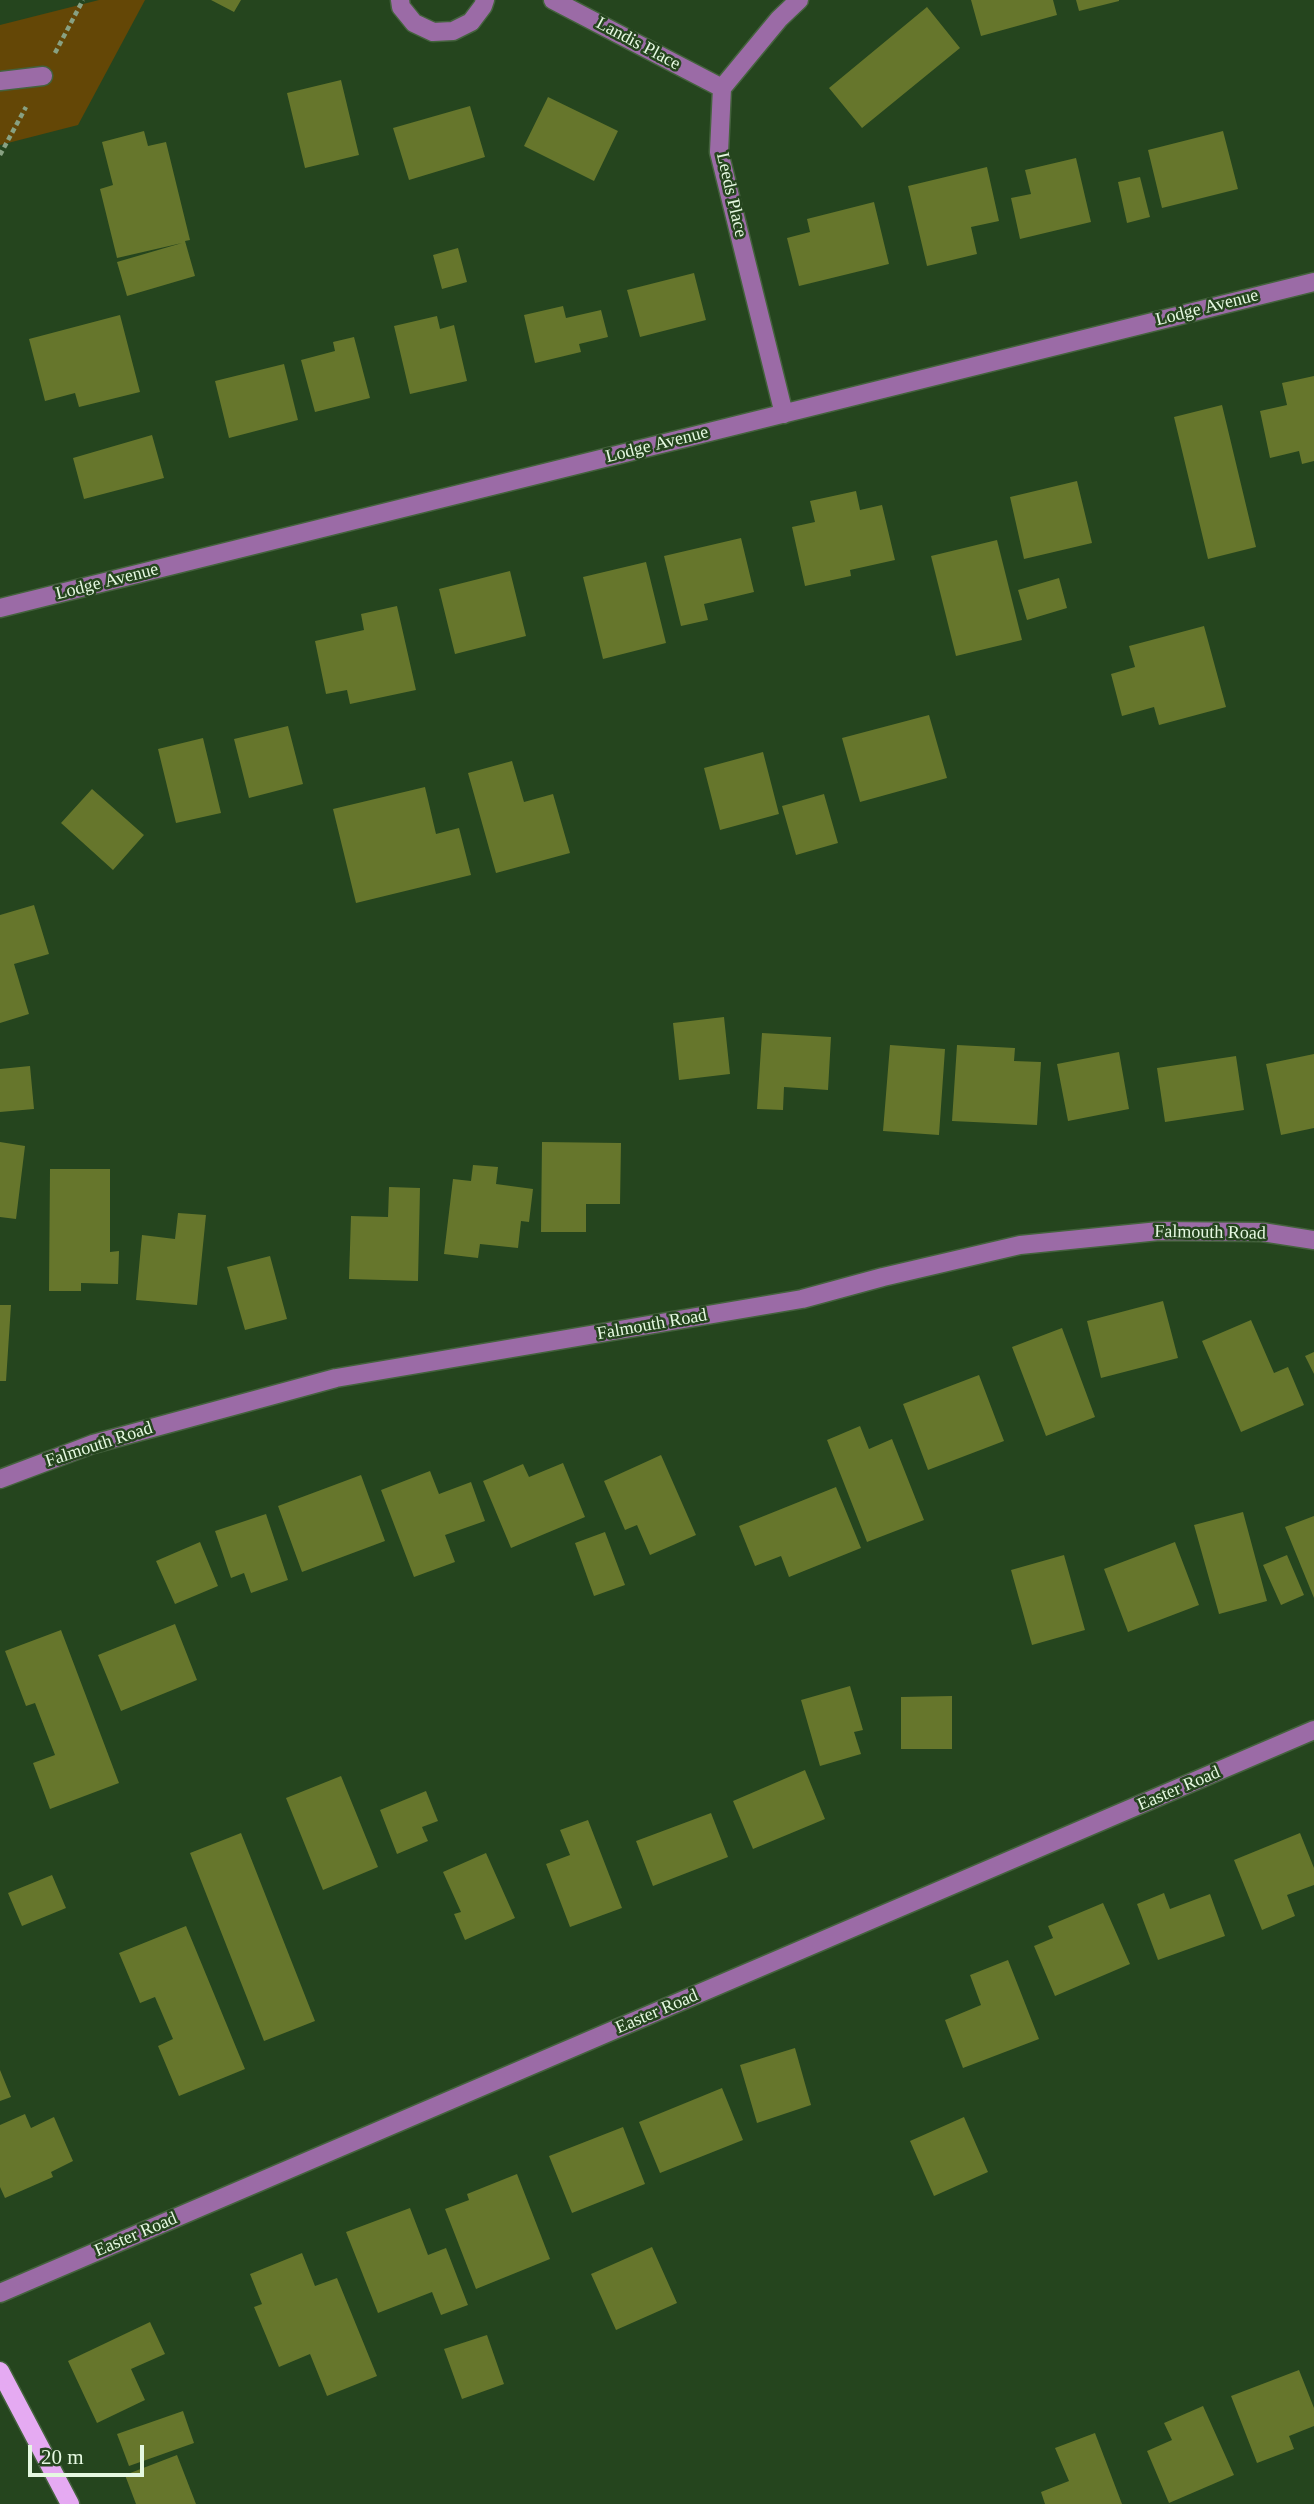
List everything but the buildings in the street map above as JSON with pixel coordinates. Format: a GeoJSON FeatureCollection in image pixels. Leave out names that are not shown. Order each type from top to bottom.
{"type":"FeatureCollection","features":[{"type":"Feature","properties":{"kind":"main road"},"geometry":{"type":"LineString","coordinates":[[0,2371],[67,2503]]}},
{"type":"Feature","properties":{"kind":"street"},"geometry":{"type":"LineString","coordinates":[[400,0],[401,7],[414,23],[433,32],[453,31],[471,22],[485,0]]}},
{"type":"Feature","properties":{"kind":"street","name":"Landis Place"},"geometry":{"type":"LineString","coordinates":[[553,0],[722,88]]}},
{"type":"Feature","properties":{"kind":"street"},"geometry":{"type":"LineString","coordinates":[[722,88],[779,19],[799,0]]}},
{"type":"Feature","properties":{"kind":"street"},"geometry":{"type":"LineString","coordinates":[[0,81],[43,76]]}},
{"type":"Feature","properties":{"kind":"street","name":"Leeds Place"},"geometry":{"type":"LineString","coordinates":[[722,88],[719,152],[784,414]]}},
{"type":"Feature","properties":{"kind":"street","name":"Lodge Avenue"},"geometry":{"type":"LineString","coordinates":[[0,608],[1314,282]]}},
{"type":"Feature","properties":{"kind":"street","name":"Falmouth Road"},"geometry":{"type":"LineString","coordinates":[[0,1479],[93,1444],[336,1378],[802,1299],[1020,1245],[1159,1231],[1262,1232],[1314,1240]]}},
{"type":"Feature","properties":{"kind":"street","name":"Easter Road"},"geometry":{"type":"LineString","coordinates":[[0,2293],[1314,1730]]}},
{"type":"Feature","properties":{"kind":"shaded area"},"geometry":{"type":"Polygon","coordinates":[[[99,0],[145,0],[78,125],[0,145],[0,25],[99,0]]]}}]}
